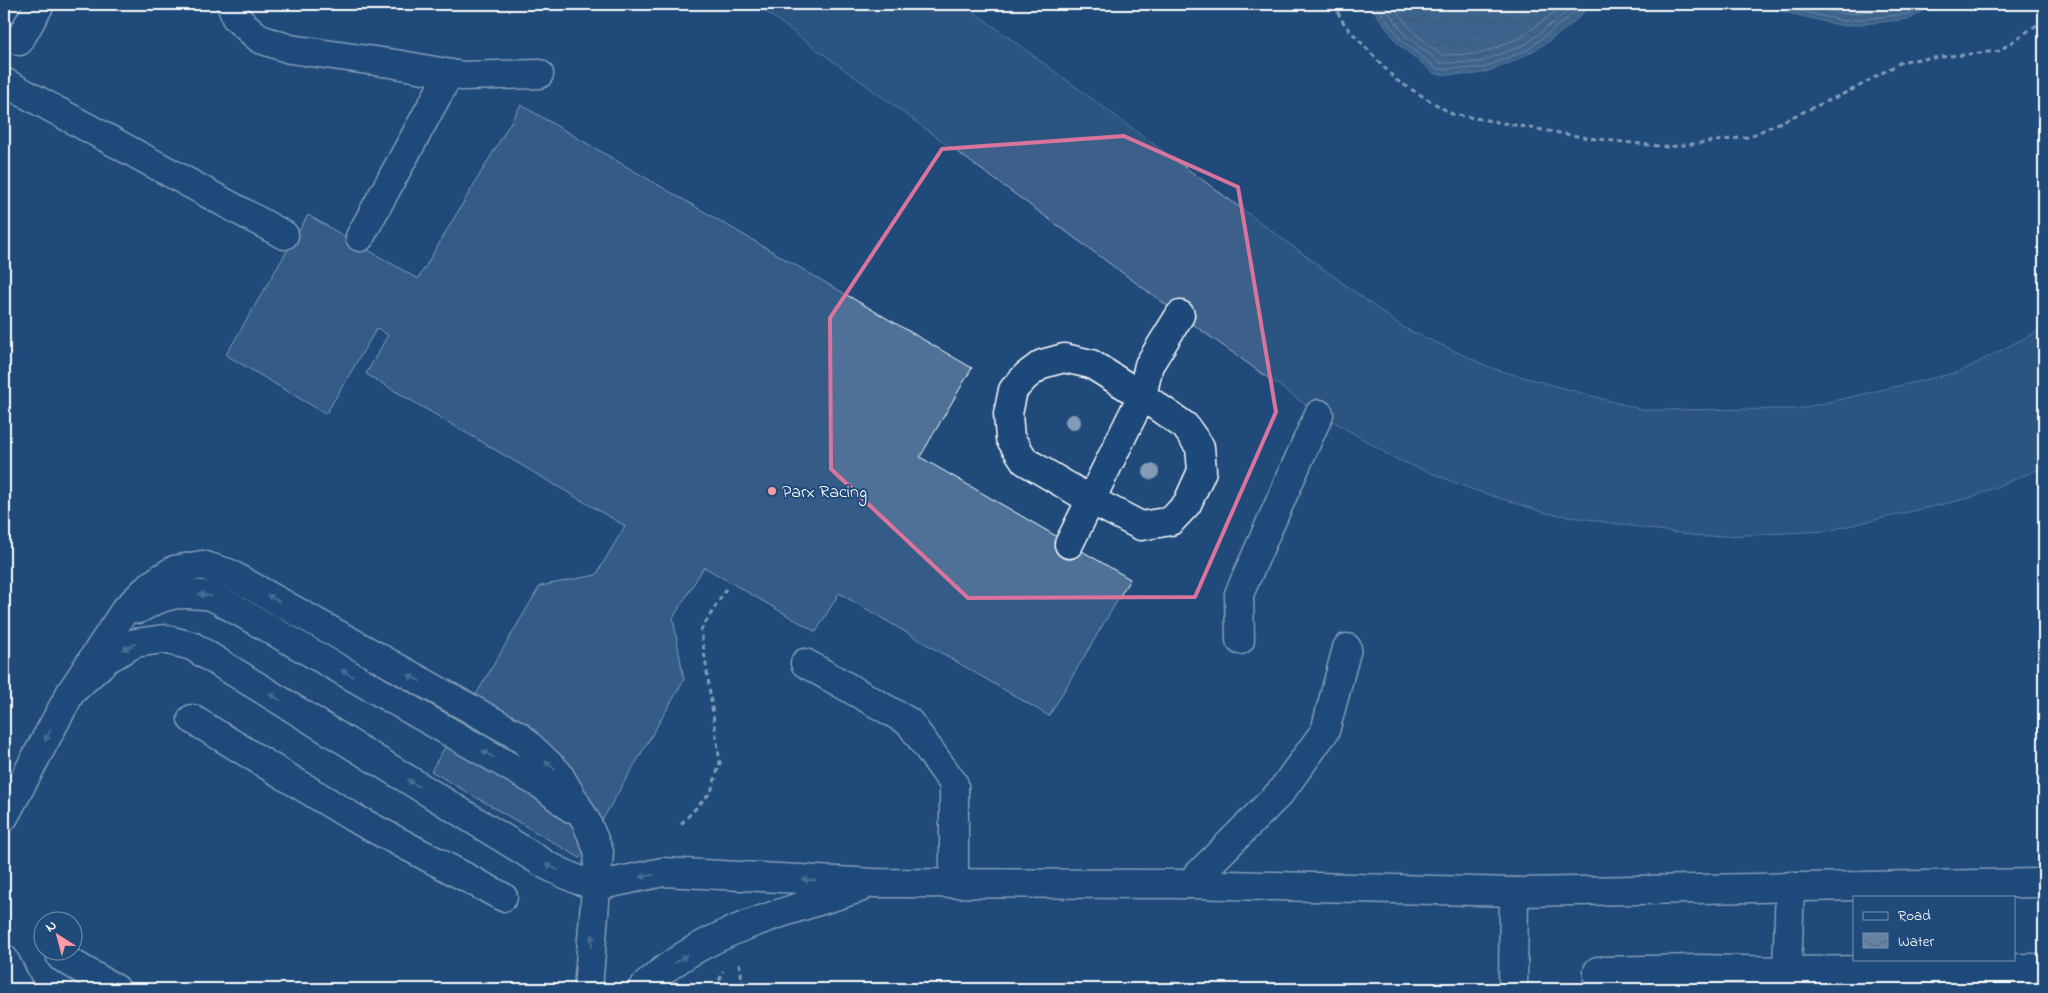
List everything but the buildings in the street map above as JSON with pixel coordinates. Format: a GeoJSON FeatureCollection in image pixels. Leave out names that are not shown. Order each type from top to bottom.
{"type":"FeatureCollection","features":[{"type":"Feature","properties":{"kind":"lane"},"geometry":{"type":"LineString","coordinates":[[19,41],[40,4]]}},
{"type":"Feature","properties":{"kind":"lane"},"geometry":{"type":"LineString","coordinates":[[231,4],[236,18],[260,39],[290,50],[396,64],[462,76],[539,74]]}},
{"type":"Feature","properties":{"kind":"lane"},"geometry":{"type":"LineString","coordinates":[[360,237],[449,74]]}},
{"type":"Feature","properties":{"kind":"lane"},"geometry":{"type":"LineString","coordinates":[[4,82],[284,235]]}},
{"type":"Feature","properties":{"kind":"lane"},"geometry":{"type":"LineString","coordinates":[[1069,544],[1142,396],[1149,365],[1180,316]]}},
{"type":"Feature","properties":{"kind":"lane"},"geometry":{"type":"LineString","coordinates":[[1064,358],[1091,364],[1185,426],[1200,447],[1202,471],[1187,504],[1171,521],[1140,526],[1091,500],[1025,461],[1010,438],[1008,414],[1013,390],[1026,376],[1042,364],[1064,358]]}},
{"type":"Feature","properties":{"kind":"lane"},"geometry":{"type":"LineString","coordinates":[[1240,640],[1239,594],[1319,414]]}},
{"type":"Feature","properties":{"kind":"lane"},"geometry":{"type":"LineString","coordinates":[[5,819],[70,692],[110,632],[134,612],[159,597],[183,592],[212,596],[542,785],[586,821],[600,852],[588,989]]}},
{"type":"Feature","properties":{"kind":"lane"},"geometry":{"type":"LineString","coordinates":[[70,692],[107,659],[134,644],[164,639],[192,646],[548,866],[578,880],[597,886],[663,872],[875,883],[1189,884],[1514,892],[2044,883]]}},
{"type":"Feature","properties":{"kind":"lane"},"geometry":{"type":"LineString","coordinates":[[1189,884],[1280,793],[1325,730],[1347,648]]}},
{"type":"Feature","properties":{"kind":"lane"},"geometry":{"type":"LineString","coordinates":[[805,663],[909,722],[954,784],[954,883]]}},
{"type":"Feature","properties":{"kind":"lane"},"geometry":{"type":"LineString","coordinates":[[192,719],[354,818],[503,897]]}},
{"type":"Feature","properties":{"kind":"lane"},"geometry":{"type":"LineString","coordinates":[[642,989],[656,976],[700,947],[733,931],[875,883]]}},
{"type":"Feature","properties":{"kind":"lane"},"geometry":{"type":"LineString","coordinates":[[1788,971],[1790,886]]}},
{"type":"Feature","properties":{"kind":"lane"},"geometry":{"type":"LineString","coordinates":[[1513,989],[1514,892]]}},
{"type":"Feature","properties":{"kind":"lane"},"geometry":{"type":"LineString","coordinates":[[4,959],[19,989]]}},
{"type":"Feature","properties":{"kind":"lane"},"geometry":{"type":"LineString","coordinates":[[66,960],[116,989]]}},
{"type":"Feature","properties":{"kind":"lane"},"geometry":{"type":"LineString","coordinates":[[1598,989],[1598,971],[2044,968]]}},
{"type":"Feature","properties":{"kind":"path"},"geometry":{"type":"LineString","coordinates":[[1333,4],[1346,25],[1396,80],[1452,114],[1588,138],[1668,146],[1748,138],[1856,88],[1903,61],[1999,51],[2044,20]]}},
{"type":"Feature","properties":{"kind":"path"},"geometry":{"type":"LineString","coordinates":[[681,824],[711,792],[720,762],[701,630],[726,589]]}},
{"type":"Feature","properties":{"kind":"path"},"geometry":{"type":"LineString","coordinates":[[737,954],[744,989]]}},
{"type":"Feature","properties":{"kind":"highlighted area"},"geometry":{"type":"Polygon","coordinates":[[[1124,136],[1238,187],[1276,412],[1195,597],[968,598],[831,469],[830,318],[942,149],[1124,136]]]}},
{"type":"Feature","properties":{"kind":"shaded area"},"geometry":{"type":"Polygon","coordinates":[[[755,4],[963,4],[1404,328],[1494,369],[1643,410],[1798,409],[1959,372],[2044,328],[2044,467],[1970,498],[1826,531],[1704,537],[1546,513],[1468,488],[1394,458],[1306,405],[755,4]]]}},
{"type":"Feature","properties":{"kind":"water"},"geometry":{"type":"Polygon","coordinates":[[[1369,4],[1592,4],[1556,36],[1528,54],[1485,72],[1460,75],[1435,74],[1398,44],[1369,4]]]}},
{"type":"Feature","properties":{"kind":"water"},"geometry":{"type":"Polygon","coordinates":[[[1759,4],[1934,4],[1910,19],[1843,26],[1768,8],[1759,4]]]}},
{"type":"Feature","properties":{"kind":"place","name":"Parx Racing"},"geometry":{"type":"Point","coordinates":[772,491]}}]}
